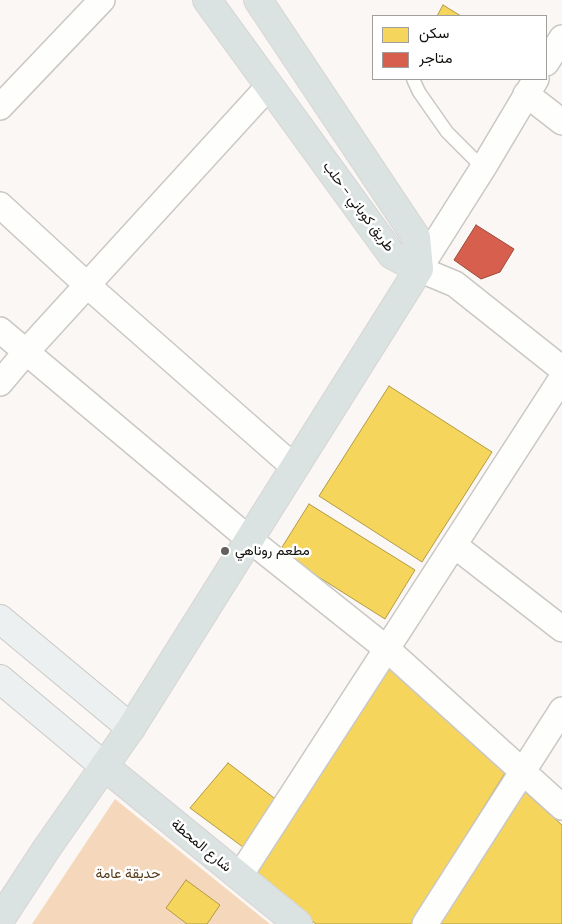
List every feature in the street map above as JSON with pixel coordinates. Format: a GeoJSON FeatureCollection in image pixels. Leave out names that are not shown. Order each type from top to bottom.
{"type":"FeatureCollection","features":[{"type":"Feature","properties":{"kind":"main road","name":"طريق كوباني - حلب"},"geometry":{"type":"LineString","coordinates":[[208,0],[392,255],[419,269]]}},
{"type":"Feature","properties":{"kind":"main road","name":"طريق كوباني - حلب"},"geometry":{"type":"LineString","coordinates":[[258,0],[416,237],[419,269]]}},
{"type":"Feature","properties":{"kind":"main road"},"geometry":{"type":"LineString","coordinates":[[0,920],[47,848],[131,728],[419,269]]}},
{"type":"Feature","properties":{"kind":"main road"},"geometry":{"type":"LineString","coordinates":[[0,619],[131,728]]}},
{"type":"Feature","properties":{"kind":"main road"},"geometry":{"type":"LineString","coordinates":[[0,679],[104,766]]}},
{"type":"Feature","properties":{"kind":"main road","name":"شارع المحطة"},"geometry":{"type":"LineString","coordinates":[[104,766],[298,924]]}},
{"type":"Feature","properties":{"kind":"street"},"geometry":{"type":"LineString","coordinates":[[0,107],[102,0]]}},
{"type":"Feature","properties":{"kind":"street"},"geometry":{"type":"LineString","coordinates":[[547,61],[562,38]]}},
{"type":"Feature","properties":{"kind":"street"},"geometry":{"type":"LineString","coordinates":[[0,383],[26,352],[269,86]]}},
{"type":"Feature","properties":{"kind":"street"},"geometry":{"type":"LineString","coordinates":[[562,122],[531,86],[483,168],[419,269],[454,284],[562,369]]}},
{"type":"Feature","properties":{"kind":"street"},"geometry":{"type":"LineString","coordinates":[[0,205],[87,285],[294,467]]}},
{"type":"Feature","properties":{"kind":"street"},"geometry":{"type":"LineString","coordinates":[[0,330],[249,539],[386,649],[562,807]]}},
{"type":"Feature","properties":{"kind":"street"},"geometry":{"type":"LineString","coordinates":[[239,877],[562,378]]}},
{"type":"Feature","properties":{"kind":"street"},"geometry":{"type":"LineString","coordinates":[[454,545],[562,629]]}},
{"type":"Feature","properties":{"kind":"street"},"geometry":{"type":"LineString","coordinates":[[425,924],[562,710]]}},
{"type":"Feature","properties":{"kind":"lane"},"geometry":{"type":"LineString","coordinates":[[414,80],[419,92],[447,132],[483,168]]}},
{"type":"Feature","properties":{"kind":"green space","name":"حديقة عامة"},"geometry":{"type":"Polygon","coordinates":[[[115,799],[270,924],[32,924],[115,799]]]}},
{"type":"Feature","properties":{"kind":"building: سكن"},"geometry":{"type":"Polygon","coordinates":[[[443,5],[459,15],[438,15],[443,5]]]}},
{"type":"Feature","properties":{"kind":"building: سكن"},"geometry":{"type":"Polygon","coordinates":[[[389,386],[492,452],[422,562],[319,496],[389,386]]]}},
{"type":"Feature","properties":{"kind":"building: سكن"},"geometry":{"type":"Polygon","coordinates":[[[309,504],[415,570],[385,619],[279,552],[309,504]]]}},
{"type":"Feature","properties":{"kind":"building: سكن"},"geometry":{"type":"Polygon","coordinates":[[[388,661],[505,773],[411,924],[316,924],[253,878],[388,661]]]}},
{"type":"Feature","properties":{"kind":"building: سكن"},"geometry":{"type":"Polygon","coordinates":[[[228,763],[278,801],[247,850],[190,808],[228,763]]]}},
{"type":"Feature","properties":{"kind":"building: سكن"},"geometry":{"type":"Polygon","coordinates":[[[525,792],[562,825],[562,924],[440,924],[525,792]]]}},
{"type":"Feature","properties":{"kind":"building: سكن"},"geometry":{"type":"Polygon","coordinates":[[[186,880],[220,905],[207,924],[187,924],[166,908],[186,880]]]}},
{"type":"Feature","properties":{"kind":"building: متاجر"},"geometry":{"type":"Polygon","coordinates":[[[476,225],[514,249],[500,272],[481,279],[454,260],[476,225]]]}},
{"type":"Feature","properties":{"kind":"place","name":"مطعم روناهي"},"geometry":{"type":"Point","coordinates":[225,551]}}]}
